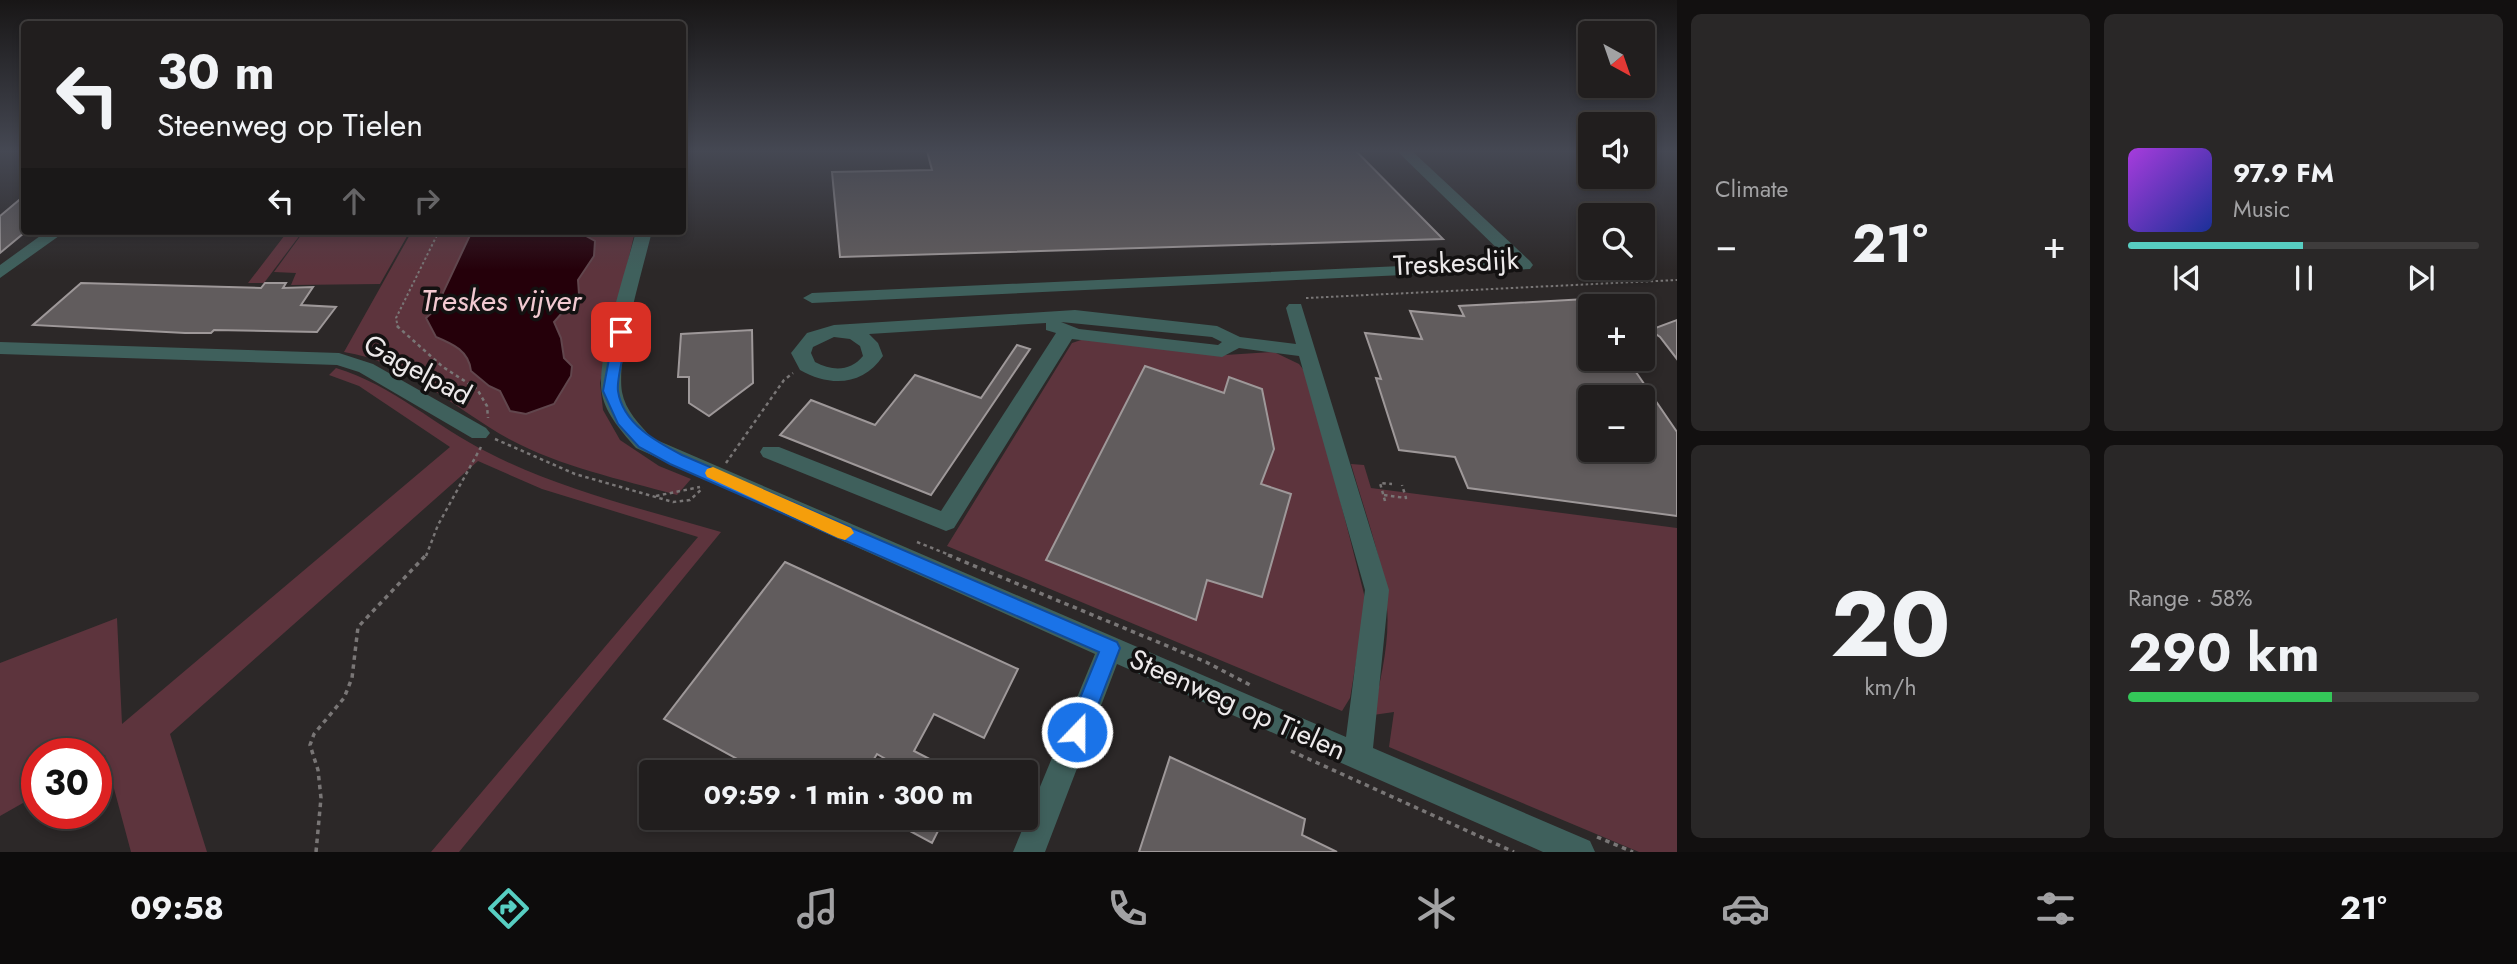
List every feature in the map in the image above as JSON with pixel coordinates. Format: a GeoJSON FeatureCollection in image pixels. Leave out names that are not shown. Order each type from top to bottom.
{"type":"FeatureCollection","features":[{"type":"Feature","properties":{"kind":"street"},"geometry":{"type":"LineString","coordinates":[[812,298],[1524,265],[1446,191]]}},
{"type":"Feature","properties":{"kind":"street"},"geometry":{"type":"LineString","coordinates":[[3,269],[52,235]]}},
{"type":"Feature","properties":{"kind":"street","name":"Steenweg op Tielen"},"geometry":{"type":"LineString","coordinates":[[643,235],[613,364],[610,391],[624,420],[644,443],[1579,852]]}},
{"type":"Feature","properties":{"kind":"street"},"geometry":{"type":"LineString","coordinates":[[1295,309],[1377,590],[1358,756]]}},
{"type":"Feature","properties":{"kind":"street"},"geometry":{"type":"LineString","coordinates":[[891,327],[879,338],[873,349],[873,356],[864,368],[846,375],[824,374],[807,366],[801,353],[803,346],[815,335],[834,331],[891,327],[1074,316],[1217,332],[1235,342],[1307,351]]}},
{"type":"Feature","properties":{"kind":"street"},"geometry":{"type":"LineString","coordinates":[[1031,319],[1067,331],[1223,351],[1235,342]]}},
{"type":"Feature","properties":{"kind":"street"},"geometry":{"type":"LineString","coordinates":[[834,331],[855,334],[873,349]]}},
{"type":"Feature","properties":{"kind":"street"},"geometry":{"type":"LineString","coordinates":[[771,452],[946,522],[1067,331]]}},
{"type":"Feature","properties":{"kind":"street","name":"Gagelpad"},"geometry":{"type":"LineString","coordinates":[[0,348],[339,359],[366,368],[483,434]]}},
{"type":"Feature","properties":{"kind":"street"},"geometry":{"type":"LineString","coordinates":[[1029,852],[1110,648]]}},
{"type":"Feature","properties":{"kind":"path"},"geometry":{"type":"LineString","coordinates":[[316,852],[323,813],[316,759],[310,745],[314,734],[344,698],[352,678],[358,626],[426,556],[438,525],[483,434],[488,411],[476,385],[435,360],[426,348],[398,331],[396,326],[396,317],[437,235]]}},
{"type":"Feature","properties":{"kind":"path","name":"Treskesdijk"},"geometry":{"type":"LineString","coordinates":[[1295,309],[1294,298],[1677,280]]}},
{"type":"Feature","properties":{"kind":"path"},"geometry":{"type":"LineString","coordinates":[[724,466],[784,380],[807,366]]}},
{"type":"Feature","properties":{"kind":"path","name":"Gagelpad"},"geometry":{"type":"LineString","coordinates":[[483,434],[575,474],[654,497],[684,502],[705,486],[674,490],[654,497]]}},
{"type":"Feature","properties":{"kind":"path"},"geometry":{"type":"LineString","coordinates":[[1385,501],[1380,483],[1392,484]]}},
{"type":"Feature","properties":{"kind":"path"},"geometry":{"type":"LineString","coordinates":[[1384,495],[1406,498],[1402,485]]}},
{"type":"Feature","properties":{"kind":"shaded area"},"geometry":{"type":"Polygon","coordinates":[[[285,235],[300,235],[264,283],[248,283],[285,235]]]}},
{"type":"Feature","properties":{"kind":"shaded area"},"geometry":{"type":"Polygon","coordinates":[[[301,235],[408,235],[380,284],[291,285],[296,273],[274,272],[301,235]]]}},
{"type":"Feature","properties":{"kind":"shaded area"},"geometry":{"type":"Polygon","coordinates":[[[410,235],[634,235],[600,383],[603,410],[620,440],[659,466],[691,479],[677,495],[549,457],[509,439],[388,365],[344,352],[410,235]]]}},
{"type":"Feature","properties":{"kind":"shaded area"},"geometry":{"type":"Polygon","coordinates":[[[1087,338],[1225,355],[1274,352],[1299,364],[1309,377],[1366,602],[1350,698],[1342,711],[947,546],[1072,343],[1087,338]]]}},
{"type":"Feature","properties":{"kind":"shaded area"},"geometry":{"type":"Polygon","coordinates":[[[336,368],[357,375],[470,443],[545,478],[603,498],[721,532],[459,852],[431,852],[698,537],[542,489],[478,461],[170,734],[207,852],[131,852],[112,781],[112,738],[21,738],[21,804],[0,816],[0,663],[117,618],[122,724],[450,447],[359,386],[329,375],[336,368]]]}},
{"type":"Feature","properties":{"kind":"shaded area"},"geometry":{"type":"Polygon","coordinates":[[[1351,464],[1364,465],[1371,488],[1677,528],[1677,852],[1639,852],[1389,747],[1394,712],[1373,715],[1387,634],[1385,589],[1351,464]]]}},
{"type":"Feature","properties":{"kind":"water","name":"Treskes vijver"},"geometry":{"type":"Polygon","coordinates":[[[470,235],[584,235],[595,241],[594,256],[578,280],[579,294],[554,322],[561,338],[564,358],[572,366],[571,376],[554,404],[526,414],[510,411],[500,391],[489,386],[471,371],[464,353],[436,337],[426,318],[435,310],[470,235]]]}},
{"type":"Feature","properties":{"kind":"building"},"geometry":{"type":"Polygon","coordinates":[[[834,191],[1395,191],[1443,239],[840,257],[834,191]]]}},
{"type":"Feature","properties":{"kind":"building"},"geometry":{"type":"Polygon","coordinates":[[[21,198],[22,235],[0,253],[0,216],[21,198]]]}},
{"type":"Feature","properties":{"kind":"building"},"geometry":{"type":"Polygon","coordinates":[[[81,283],[261,288],[265,283],[286,283],[283,288],[313,287],[301,305],[336,307],[317,332],[214,330],[211,333],[185,333],[33,325],[81,283]]]}},
{"type":"Feature","properties":{"kind":"building"},"geometry":{"type":"Polygon","coordinates":[[[1578,299],[1578,371],[1635,371],[1645,385],[1578,385],[1578,462],[1655,462],[1655,400],[1677,432],[1677,516],[1468,488],[1455,457],[1399,450],[1376,378],[1381,379],[1365,333],[1422,339],[1410,311],[1464,316],[1459,306],[1578,299]]]}},
{"type":"Feature","properties":{"kind":"building"},"geometry":{"type":"Polygon","coordinates":[[[1677,320],[1677,359],[1655,334],[1655,328],[1677,320]]]}},
{"type":"Feature","properties":{"kind":"building"},"geometry":{"type":"Polygon","coordinates":[[[752,330],[753,383],[709,416],[689,403],[689,377],[678,377],[681,334],[752,330]]]}},
{"type":"Feature","properties":{"kind":"building"},"geometry":{"type":"Polygon","coordinates":[[[1017,345],[1030,349],[931,495],[780,435],[811,400],[875,425],[915,375],[981,398],[1017,345]]]}},
{"type":"Feature","properties":{"kind":"building"},"geometry":{"type":"Polygon","coordinates":[[[1145,366],[1224,393],[1229,377],[1262,389],[1274,449],[1261,484],[1291,494],[1262,597],[1207,580],[1196,620],[1046,560],[1145,366]]]}},
{"type":"Feature","properties":{"kind":"building"},"geometry":{"type":"Polygon","coordinates":[[[785,562],[1018,669],[984,738],[934,714],[914,751],[932,760],[887,760],[877,754],[873,760],[739,760],[664,719],[785,562]]]}},
{"type":"Feature","properties":{"kind":"building"},"geometry":{"type":"Polygon","coordinates":[[[1170,757],[1305,819],[1302,835],[1337,852],[1139,852],[1170,757]]]}},
{"type":"Feature","properties":{"kind":"building"},"geometry":{"type":"Polygon","coordinates":[[[908,830],[938,830],[932,843],[908,830]]]}},
{"type":"Feature","properties":{"kind":"slow traffic"},"geometry":{"type":"LineString","coordinates":[[713,473],[845,533]]}},
{"type":"Feature","properties":{"kind":"route"},"geometry":{"type":"LineString","coordinates":[[621,332],[610,391],[624,420],[644,443],[1110,648],[1077,732]]}}]}
